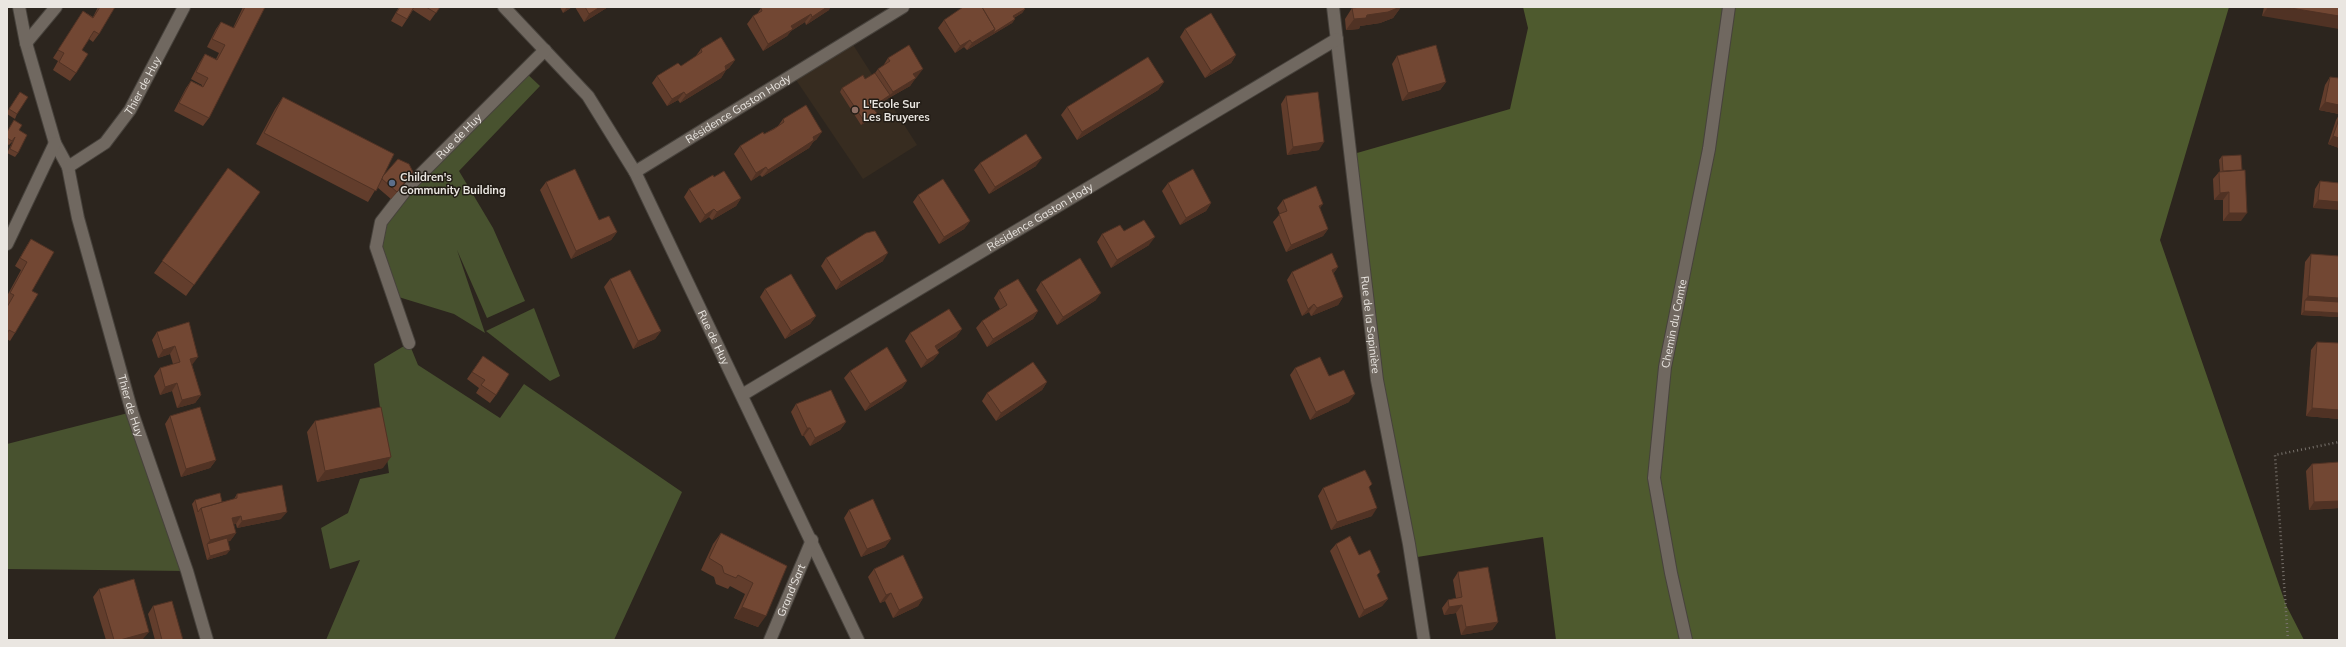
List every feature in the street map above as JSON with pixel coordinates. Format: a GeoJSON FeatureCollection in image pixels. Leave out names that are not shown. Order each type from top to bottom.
{"type":"FeatureCollection","features":[{"type":"Feature","properties":{"kind":"street","name":"Thier de Huy"},"geometry":{"type":"LineString","coordinates":[[19,7],[26,43],[55,143],[68,167],[78,218],[132,412],[187,571],[207,640]]}},
{"type":"Feature","properties":{"kind":"street"},"geometry":{"type":"LineString","coordinates":[[26,43],[56,7]]}},
{"type":"Feature","properties":{"kind":"street","name":"Thier de Huy"},"geometry":{"type":"LineString","coordinates":[[68,167],[105,143],[130,110],[184,7]]}},
{"type":"Feature","properties":{"kind":"street","name":"Rue de Huy"},"geometry":{"type":"LineString","coordinates":[[504,7],[588,96],[635,172],[812,540],[858,640]]}},
{"type":"Feature","properties":{"kind":"street","name":"Résidence Gaston Hody"},"geometry":{"type":"LineString","coordinates":[[635,172],[903,7]]}},
{"type":"Feature","properties":{"kind":"street","name":"Rue de la Sapinière"},"geometry":{"type":"LineString","coordinates":[[1333,7],[1377,380],[1409,544],[1424,640]]}},
{"type":"Feature","properties":{"kind":"street","name":"Chemin du Comte"},"geometry":{"type":"LineString","coordinates":[[1686,640],[1671,573],[1654,478],[1665,367],[1709,149],[1730,7]]}},
{"type":"Feature","properties":{"kind":"street","name":"Résidence Gaston Hody"},"geometry":{"type":"LineString","coordinates":[[742,395],[1337,39]]}},
{"type":"Feature","properties":{"kind":"street","name":"Rue de Huy"},"geometry":{"type":"LineString","coordinates":[[409,343],[376,247],[382,222],[409,186],[545,50]]}},
{"type":"Feature","properties":{"kind":"street"},"geometry":{"type":"LineString","coordinates":[[7,244],[55,143]]}},
{"type":"Feature","properties":{"kind":"street","name":"Grand'Sart"},"geometry":{"type":"LineString","coordinates":[[770,640],[812,540]]}},
{"type":"Feature","properties":{"kind":"path"},"geometry":{"type":"LineString","coordinates":[[2288,640],[2275,455],[2339,442]]}},
{"type":"Feature","properties":{"kind":"shaded area","name":"L'Ecole Sur Les Bruyeres"},"geometry":{"type":"Polygon","coordinates":[[[850,40],[917,145],[863,179],[792,74],[850,40]]]}},
{"type":"Feature","properties":{"kind":"green space"},"geometry":{"type":"Polygon","coordinates":[[[1523,7],[2229,7],[2160,240],[2286,605],[2304,640],[1556,640],[1543,537],[1411,558],[1377,380],[1350,155],[1510,109],[1528,28],[1523,7]]]}},
{"type":"Feature","properties":{"kind":"green space"},"geometry":{"type":"Polygon","coordinates":[[[523,70],[540,86],[459,171],[493,228],[525,301],[487,318],[457,250],[485,333],[454,314],[392,295],[376,247],[381,222],[523,70]]]}},
{"type":"Feature","properties":{"kind":"green space"},"geometry":{"type":"Polygon","coordinates":[[[534,308],[560,376],[550,381],[486,331],[534,308]]]}},
{"type":"Feature","properties":{"kind":"green space"},"geometry":{"type":"Polygon","coordinates":[[[409,343],[418,365],[500,418],[524,384],[682,492],[614,640],[326,640],[360,560],[330,569],[321,528],[348,513],[360,479],[389,473],[374,364],[409,343]]]}},
{"type":"Feature","properties":{"kind":"green space"},"geometry":{"type":"Polygon","coordinates":[[[132,412],[187,571],[7,569],[7,444],[132,412]]]}},
{"type":"Feature","properties":{"kind":"building"},"geometry":{"type":"Polygon","coordinates":[[[100,7],[115,7],[99,34],[94,31],[82,50],[88,54],[76,73],[59,62],[64,53],[58,50],[83,11],[93,18],[100,7]]]}},
{"type":"Feature","properties":{"kind":"building"},"geometry":{"type":"Polygon","coordinates":[[[245,7],[265,7],[209,118],[179,103],[191,81],[203,87],[208,78],[196,72],[205,54],[217,60],[225,45],[212,39],[221,22],[234,28],[245,7]]]}},
{"type":"Feature","properties":{"kind":"building"},"geometry":{"type":"Polygon","coordinates":[[[400,7],[414,7],[407,19],[396,13],[400,7]]]}},
{"type":"Feature","properties":{"kind":"building"},"geometry":{"type":"Polygon","coordinates":[[[426,7],[440,7],[436,13],[426,7]]]}},
{"type":"Feature","properties":{"kind":"building"},"geometry":{"type":"Polygon","coordinates":[[[585,7],[600,7],[589,14],[585,7]]]}},
{"type":"Feature","properties":{"kind":"building"},"geometry":{"type":"Polygon","coordinates":[[[762,7],[827,7],[812,17],[811,14],[791,26],[793,29],[768,44],[753,16],[762,11],[762,7]]]}},
{"type":"Feature","properties":{"kind":"building"},"geometry":{"type":"Polygon","coordinates":[[[963,7],[982,7],[995,29],[972,43],[970,40],[960,46],[944,20],[963,7]]]}},
{"type":"Feature","properties":{"kind":"building"},"geometry":{"type":"Polygon","coordinates":[[[982,7],[1023,7],[1025,9],[1013,16],[1015,19],[993,33],[995,29],[982,7]]]}},
{"type":"Feature","properties":{"kind":"building"},"geometry":{"type":"Polygon","coordinates":[[[1400,7],[1388,12],[1367,15],[1366,18],[1354,19],[1352,8],[1400,7]]]}},
{"type":"Feature","properties":{"kind":"building"},"geometry":{"type":"Polygon","coordinates":[[[2285,7],[2339,7],[2339,16],[2285,7]]]}},
{"type":"Feature","properties":{"kind":"building"},"geometry":{"type":"Polygon","coordinates":[[[1211,13],[1236,55],[1211,71],[1185,29],[1211,13]]]}},
{"type":"Feature","properties":{"kind":"building"},"geometry":{"type":"Polygon","coordinates":[[[721,37],[735,60],[725,66],[726,70],[686,95],[684,92],[672,99],[657,76],[678,63],[681,66],[702,52],[701,49],[721,37]]]}},
{"type":"Feature","properties":{"kind":"building"},"geometry":{"type":"Polygon","coordinates":[[[909,45],[923,69],[913,74],[916,78],[893,92],[878,69],[890,61],[888,58],[909,45]]]}},
{"type":"Feature","properties":{"kind":"building"},"geometry":{"type":"Polygon","coordinates":[[[1436,45],[1446,82],[1408,93],[1397,56],[1436,45]]]}},
{"type":"Feature","properties":{"kind":"building"},"geometry":{"type":"Polygon","coordinates":[[[1148,57],[1164,82],[1082,132],[1067,107],[1148,57]]]}},
{"type":"Feature","properties":{"kind":"building"},"geometry":{"type":"Polygon","coordinates":[[[875,73],[890,95],[872,107],[877,113],[864,121],[842,88],[863,75],[865,79],[875,73]]]}},
{"type":"Feature","properties":{"kind":"building"},"geometry":{"type":"Polygon","coordinates":[[[2330,77],[2339,78],[2339,105],[2325,102],[2330,77]]]}},
{"type":"Feature","properties":{"kind":"building"},"geometry":{"type":"Polygon","coordinates":[[[20,92],[28,97],[17,114],[9,109],[20,92]]]}},
{"type":"Feature","properties":{"kind":"building"},"geometry":{"type":"Polygon","coordinates":[[[1318,92],[1324,142],[1293,147],[1286,96],[1318,92]]]}},
{"type":"Feature","properties":{"kind":"building"},"geometry":{"type":"Polygon","coordinates":[[[283,97],[394,154],[376,191],[264,133],[283,97]]]}},
{"type":"Feature","properties":{"kind":"building"},"geometry":{"type":"Polygon","coordinates":[[[806,105],[822,132],[813,137],[814,140],[768,170],[766,167],[756,173],[740,146],[763,132],[764,134],[774,129],[784,122],[783,119],[806,105]]]}},
{"type":"Feature","properties":{"kind":"building"},"geometry":{"type":"Polygon","coordinates":[[[2339,119],[2339,138],[2333,136],[2339,119]]]}},
{"type":"Feature","properties":{"kind":"building"},"geometry":{"type":"Polygon","coordinates":[[[14,120],[22,125],[19,130],[27,135],[18,153],[10,149],[15,137],[12,141],[7,138],[7,132],[14,120]]]}},
{"type":"Feature","properties":{"kind":"building"},"geometry":{"type":"Polygon","coordinates":[[[1026,134],[1042,158],[995,187],[980,163],[1026,134]]]}},
{"type":"Feature","properties":{"kind":"building"},"geometry":{"type":"Polygon","coordinates":[[[2241,155],[2242,170],[2223,171],[2222,156],[2241,155]]]}},
{"type":"Feature","properties":{"kind":"building","name":"Children's Community Building"},"geometry":{"type":"Polygon","coordinates":[[[398,159],[409,164],[413,172],[397,192],[382,179],[398,159]]]}},
{"type":"Feature","properties":{"kind":"building"},"geometry":{"type":"Polygon","coordinates":[[[228,168],[260,192],[194,285],[162,261],[228,168]]]}},
{"type":"Feature","properties":{"kind":"building"},"geometry":{"type":"Polygon","coordinates":[[[575,169],[599,220],[609,216],[617,232],[576,251],[546,182],[575,169]]]}},
{"type":"Feature","properties":{"kind":"building"},"geometry":{"type":"Polygon","coordinates":[[[1193,169],[1211,203],[1186,218],[1168,183],[1193,169]]]}},
{"type":"Feature","properties":{"kind":"building"},"geometry":{"type":"Polygon","coordinates":[[[2245,170],[2247,213],[2229,213],[2229,192],[2220,193],[2219,172],[2245,170]]]}},
{"type":"Feature","properties":{"kind":"building"},"geometry":{"type":"Polygon","coordinates":[[[724,171],[741,198],[717,212],[714,209],[705,215],[689,189],[713,175],[714,177],[724,171]]]}},
{"type":"Feature","properties":{"kind":"building"},"geometry":{"type":"Polygon","coordinates":[[[943,179],[970,221],[944,237],[918,195],[943,179]]]}},
{"type":"Feature","properties":{"kind":"building"},"geometry":{"type":"Polygon","coordinates":[[[2320,181],[2339,183],[2339,202],[2318,200],[2320,181]]]}},
{"type":"Feature","properties":{"kind":"building"},"geometry":{"type":"Polygon","coordinates":[[[1316,186],[1323,204],[1319,206],[1328,229],[1291,245],[1279,214],[1287,211],[1283,200],[1316,186]]]}},
{"type":"Feature","properties":{"kind":"building"},"geometry":{"type":"Polygon","coordinates":[[[1144,220],[1155,237],[1117,260],[1102,234],[1120,225],[1124,231],[1144,220]]]}},
{"type":"Feature","properties":{"kind":"building"},"geometry":{"type":"Polygon","coordinates":[[[875,231],[888,253],[841,282],[826,258],[866,233],[875,231]]]}},
{"type":"Feature","properties":{"kind":"building"},"geometry":{"type":"Polygon","coordinates":[[[31,239],[54,252],[32,291],[38,294],[15,333],[9,330],[7,334],[7,307],[14,295],[10,293],[27,262],[20,258],[31,239]]]}},
{"type":"Feature","properties":{"kind":"building"},"geometry":{"type":"Polygon","coordinates":[[[1332,253],[1338,267],[1332,270],[1343,297],[1317,308],[1314,304],[1308,309],[1292,272],[1332,253]]]}},
{"type":"Feature","properties":{"kind":"building"},"geometry":{"type":"Polygon","coordinates":[[[2311,254],[2339,256],[2339,298],[2308,296],[2311,254]]]}},
{"type":"Feature","properties":{"kind":"building"},"geometry":{"type":"Polygon","coordinates":[[[1080,258],[1101,293],[1063,317],[1041,282],[1080,258]]]}},
{"type":"Feature","properties":{"kind":"building"},"geometry":{"type":"Polygon","coordinates":[[[630,270],[661,331],[638,341],[610,279],[630,270]]]}},
{"type":"Feature","properties":{"kind":"building"},"geometry":{"type":"Polygon","coordinates":[[[791,274],[816,316],[791,331],[765,289],[791,274]]]}},
{"type":"Feature","properties":{"kind":"building"},"geometry":{"type":"Polygon","coordinates":[[[1018,279],[1038,311],[993,339],[982,321],[1007,305],[999,290],[1018,279]]]}},
{"type":"Feature","properties":{"kind":"building"},"geometry":{"type":"Polygon","coordinates":[[[2305,300],[2339,302],[2339,313],[2304,311],[2305,300]]]}},
{"type":"Feature","properties":{"kind":"building"},"geometry":{"type":"Polygon","coordinates":[[[949,309],[962,329],[935,346],[939,353],[927,360],[910,333],[949,309]]]}},
{"type":"Feature","properties":{"kind":"building"},"geometry":{"type":"Polygon","coordinates":[[[189,322],[198,357],[190,359],[201,395],[182,400],[177,383],[165,387],[160,368],[180,362],[175,346],[163,350],[157,332],[189,322]]]}},
{"type":"Feature","properties":{"kind":"building"},"geometry":{"type":"Polygon","coordinates":[[[2317,342],[2339,343],[2339,410],[2312,408],[2317,342]]]}},
{"type":"Feature","properties":{"kind":"building"},"geometry":{"type":"Polygon","coordinates":[[[887,347],[907,381],[870,404],[850,371],[887,347]]]}},
{"type":"Feature","properties":{"kind":"building"},"geometry":{"type":"Polygon","coordinates":[[[483,356],[509,374],[496,395],[481,385],[485,380],[472,372],[483,356]]]}},
{"type":"Feature","properties":{"kind":"building"},"geometry":{"type":"Polygon","coordinates":[[[1320,357],[1329,376],[1344,370],[1355,394],[1316,412],[1295,368],[1320,357]]]}},
{"type":"Feature","properties":{"kind":"building"},"geometry":{"type":"Polygon","coordinates":[[[1033,362],[1047,382],[1001,413],[987,393],[1033,362]]]}},
{"type":"Feature","properties":{"kind":"building"},"geometry":{"type":"Polygon","coordinates":[[[831,390],[846,422],[815,438],[810,428],[807,428],[796,404],[831,390]]]}},
{"type":"Feature","properties":{"kind":"building"},"geometry":{"type":"Polygon","coordinates":[[[200,407],[216,460],[186,469],[170,416],[200,407]]]}},
{"type":"Feature","properties":{"kind":"building"},"geometry":{"type":"Polygon","coordinates":[[[381,407],[391,457],[325,471],[315,421],[381,407]]]}},
{"type":"Feature","properties":{"kind":"building"},"geometry":{"type":"Polygon","coordinates":[[[2339,462],[2339,501],[2314,502],[2312,464],[2339,462]]]}},
{"type":"Feature","properties":{"kind":"building"},"geometry":{"type":"Polygon","coordinates":[[[1365,470],[1372,484],[1369,487],[1377,508],[1337,522],[1323,488],[1365,470]]]}},
{"type":"Feature","properties":{"kind":"building"},"geometry":{"type":"Polygon","coordinates":[[[282,485],[287,512],[242,521],[241,516],[232,518],[236,533],[210,540],[201,508],[237,498],[237,494],[282,485]]]}},
{"type":"Feature","properties":{"kind":"building"},"geometry":{"type":"Polygon","coordinates":[[[220,493],[222,502],[201,508],[198,512],[195,500],[220,493]]]}},
{"type":"Feature","properties":{"kind":"building"},"geometry":{"type":"Polygon","coordinates":[[[873,499],[891,539],[867,549],[849,510],[873,499]]]}},
{"type":"Feature","properties":{"kind":"building"},"geometry":{"type":"Polygon","coordinates":[[[721,533],[787,566],[766,616],[742,607],[753,583],[738,575],[736,578],[724,573],[722,566],[709,558],[721,533]]]}},
{"type":"Feature","properties":{"kind":"building"},"geometry":{"type":"Polygon","coordinates":[[[1350,536],[1359,555],[1370,550],[1380,572],[1377,575],[1388,599],[1364,610],[1336,544],[1350,536]]]}},
{"type":"Feature","properties":{"kind":"building"},"geometry":{"type":"Polygon","coordinates":[[[227,538],[230,550],[210,556],[207,544],[227,538]]]}},
{"type":"Feature","properties":{"kind":"building"},"geometry":{"type":"Polygon","coordinates":[[[903,555],[923,598],[899,610],[891,593],[886,595],[874,569],[903,555]]]}},
{"type":"Feature","properties":{"kind":"building"},"geometry":{"type":"Polygon","coordinates":[[[1488,567],[1498,622],[1466,627],[1462,605],[1449,607],[1448,600],[1462,597],[1458,572],[1488,567]]]}},
{"type":"Feature","properties":{"kind":"building"},"geometry":{"type":"Polygon","coordinates":[[[134,579],[149,632],[120,640],[114,640],[99,589],[134,579]]]}},
{"type":"Feature","properties":{"kind":"building"},"geometry":{"type":"Polygon","coordinates":[[[172,601],[183,640],[162,640],[153,606],[172,601]]]}},
{"type":"Feature","properties":{"kind":"place","name":"L'Ecole Sur Les Bruyeres"},"geometry":{"type":"Point","coordinates":[855,110]}},
{"type":"Feature","properties":{"kind":"place","name":"Children's Community Building"},"geometry":{"type":"Point","coordinates":[392,183]}}]}
